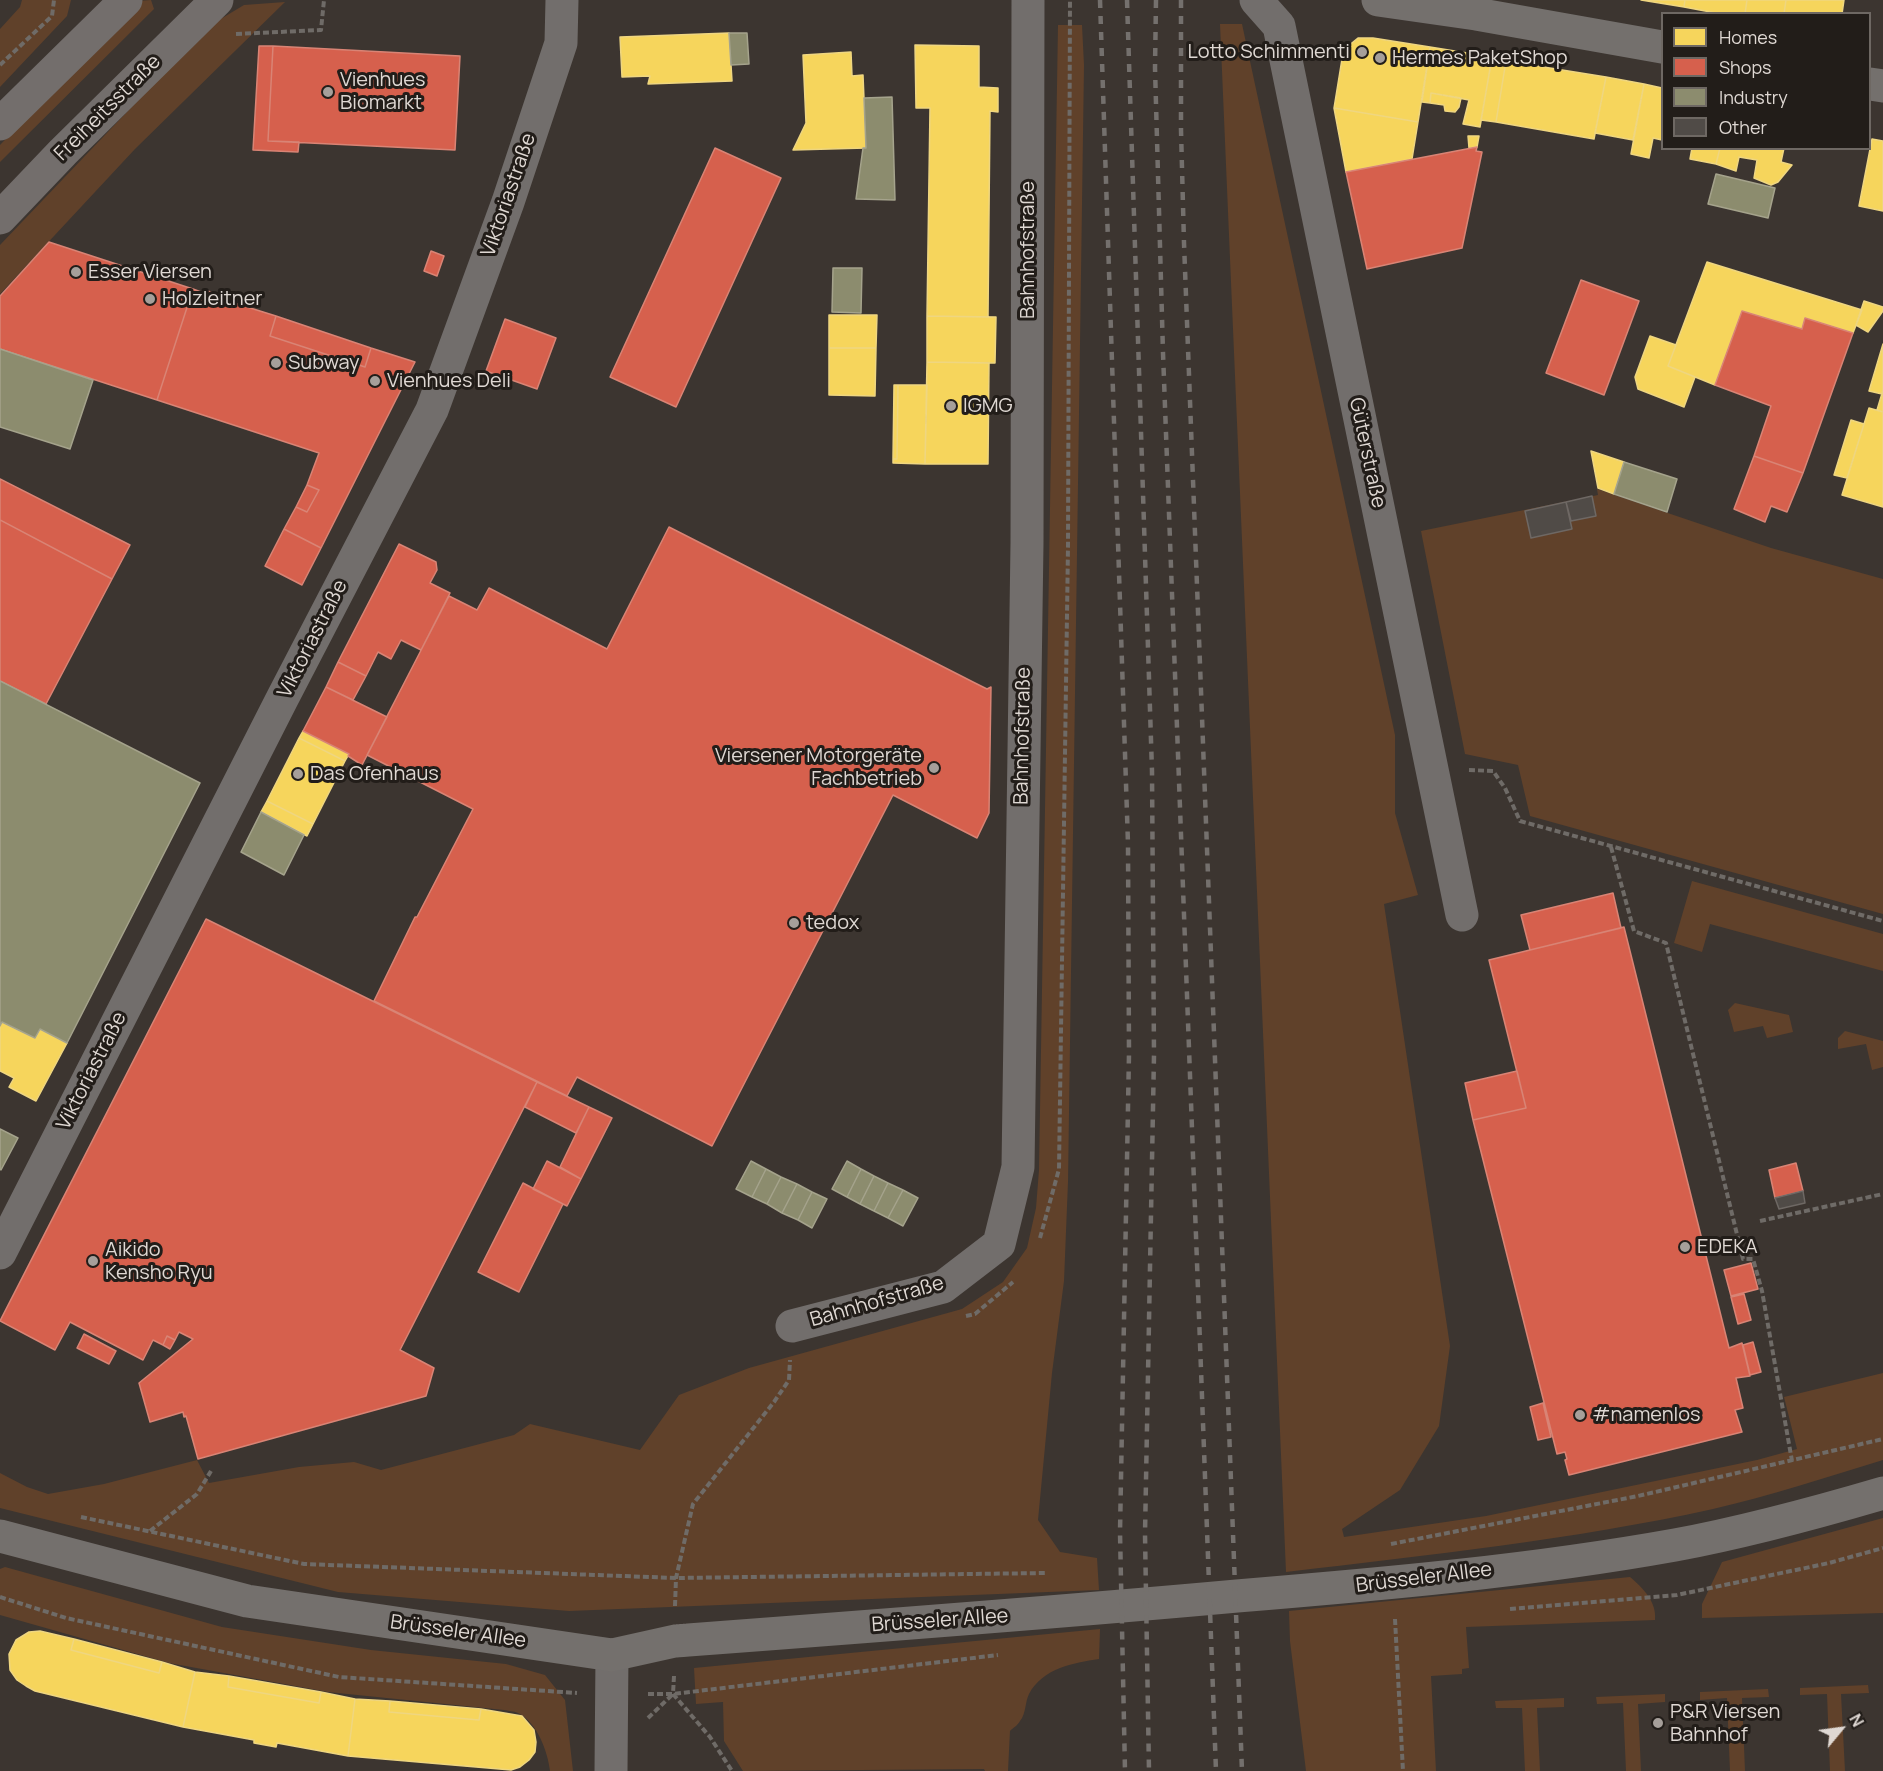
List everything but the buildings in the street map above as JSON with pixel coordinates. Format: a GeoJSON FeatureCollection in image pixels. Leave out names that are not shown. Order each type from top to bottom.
{"type":"FeatureCollection","features":[{"type":"Feature","properties":{"kind":"main road"},"geometry":{"type":"LineString","coordinates":[[0,124],[126,0]]}},
{"type":"Feature","properties":{"kind":"main road","name":"Freiheitsstraße"},"geometry":{"type":"LineString","coordinates":[[0,218],[63,152],[217,0]]}},
{"type":"Feature","properties":{"kind":"main road"},"geometry":{"type":"LineString","coordinates":[[1378,0],[1476,14],[1661,47]]}},
{"type":"Feature","properties":{"kind":"main road","name":"Brüsseler Allee"},"geometry":{"type":"LineString","coordinates":[[0,1536],[247,1601],[612,1655],[675,1641],[1092,1609],[1389,1583],[1589,1558],[1677,1544],[1812,1513],[1883,1493]]}},
{"type":"Feature","properties":{"kind":"street","name":"Viktoriastraße"},"geometry":{"type":"LineString","coordinates":[[0,1253],[432,410],[508,202],[561,44],[562,0]]}},
{"type":"Feature","properties":{"kind":"street","name":"Bahnhofstraße"},"geometry":{"type":"LineString","coordinates":[[792,1326],[944,1287],[999,1244],[1018,1167],[1027,543],[1028,0]]}},
{"type":"Feature","properties":{"kind":"street","name":"Güterstraße"},"geometry":{"type":"LineString","coordinates":[[1256,0],[1279,26],[1462,915]]}},
{"type":"Feature","properties":{"kind":"street"},"geometry":{"type":"LineString","coordinates":[[611,1771],[612,1655]]}},
{"type":"Feature","properties":{"kind":"path"},"geometry":{"type":"LineString","coordinates":[[0,65],[52,16],[54,0]]}},
{"type":"Feature","properties":{"kind":"path"},"geometry":{"type":"LineString","coordinates":[[1432,769],[1493,771],[1505,788],[1520,821],[1883,921]]}},
{"type":"Feature","properties":{"kind":"path"},"geometry":{"type":"LineString","coordinates":[[1611,847],[1634,930],[1666,943],[1743,1259],[1753,1259],[1762,1291],[1792,1461]]}},
{"type":"Feature","properties":{"kind":"path"},"geometry":{"type":"LineString","coordinates":[[1760,1221],[1883,1194]]}},
{"type":"Feature","properties":{"kind":"path"},"geometry":{"type":"LineString","coordinates":[[676,1578],[693,1504],[789,1380],[792,1326]]}},
{"type":"Feature","properties":{"kind":"path"},"geometry":{"type":"LineString","coordinates":[[1384,1545],[1638,1496],[1883,1438]]}},
{"type":"Feature","properties":{"kind":"path"},"geometry":{"type":"LineString","coordinates":[[149,1532],[197,1494],[211,1471]]}},
{"type":"Feature","properties":{"kind":"path"},"geometry":{"type":"LineString","coordinates":[[73,1515],[304,1564],[676,1578],[1054,1573]]}},
{"type":"Feature","properties":{"kind":"path"},"geometry":{"type":"LineString","coordinates":[[0,1597],[66,1618],[339,1677],[610,1695]]}},
{"type":"Feature","properties":{"kind":"path"},"geometry":{"type":"LineString","coordinates":[[1395,1619],[1403,1771]]}},
{"type":"Feature","properties":{"kind":"path"},"geometry":{"type":"LineString","coordinates":[[673,1694],[710,1737],[732,1771]]}},
{"type":"Feature","properties":{"kind":"shaded area"},"geometry":{"type":"Polygon","coordinates":[[[22,0],[71,0],[67,16],[0,87],[0,29],[20,7],[22,0]]]}},
{"type":"Feature","properties":{"kind":"shaded area"},"geometry":{"type":"Polygon","coordinates":[[[151,0],[154,9],[0,162],[0,145],[138,1],[151,0]]]}},
{"type":"Feature","properties":{"kind":"shaded area"},"geometry":{"type":"Polygon","coordinates":[[[285,2],[135,149],[0,294],[0,245],[209,26],[244,5],[285,2]]]}},
{"type":"Feature","properties":{"kind":"shaded area"},"geometry":{"type":"Polygon","coordinates":[[[1220,24],[1242,24],[1395,735],[1395,813],[1418,895],[1384,904],[1450,1346],[1439,1426],[1400,1490],[1342,1529],[1344,1537],[1486,1516],[1757,1460],[1797,1449],[1784,1397],[1883,1373],[1883,1460],[1713,1509],[1607,1530],[1500,1546],[1286,1572],[1220,24]]]}},
{"type":"Feature","properties":{"kind":"shaded area"},"geometry":{"type":"Polygon","coordinates":[[[1058,25],[1082,25],[1084,65],[1068,1182],[1064,1281],[1052,1373],[1038,1520],[1060,1552],[1097,1558],[1099,1590],[569,1611],[338,1592],[0,1508],[0,1473],[27,1487],[48,1494],[104,1484],[197,1460],[209,1483],[299,1467],[354,1462],[381,1470],[514,1435],[530,1424],[640,1450],[679,1395],[749,1368],[962,1309],[1003,1282],[1027,1248],[1036,1208],[1039,1170],[1058,25]]]}},
{"type":"Feature","properties":{"kind":"shaded area"},"geometry":{"type":"Polygon","coordinates":[[[1597,489],[1771,548],[1883,579],[1883,914],[1530,816],[1518,765],[1465,754],[1421,531],[1598,495],[1597,489]]]}},
{"type":"Feature","properties":{"kind":"shaded area"},"geometry":{"type":"Polygon","coordinates":[[[1692,881],[1883,934],[1883,971],[1710,924],[1702,952],[1674,943],[1692,881]]]}},
{"type":"Feature","properties":{"kind":"shaded area"},"geometry":{"type":"Polygon","coordinates":[[[1735,1003],[1789,1015],[1793,1032],[1767,1038],[1763,1026],[1734,1032],[1728,1010],[1735,1003]]]}},
{"type":"Feature","properties":{"kind":"shaded area"},"geometry":{"type":"Polygon","coordinates":[[[1845,1031],[1883,1041],[1883,1067],[1872,1070],[1866,1044],[1838,1049],[1838,1038],[1845,1031]]]}},
{"type":"Feature","properties":{"kind":"shaded area"},"geometry":{"type":"Polygon","coordinates":[[[1883,1518],[1883,1613],[1702,1618],[1702,1604],[1722,1562],[1883,1518]]]}},
{"type":"Feature","properties":{"kind":"shaded area"},"geometry":{"type":"Polygon","coordinates":[[[5,1567],[222,1627],[371,1650],[506,1664],[545,1675],[565,1700],[573,1771],[550,1771],[547,1755],[536,1730],[525,1717],[515,1712],[328,1692],[169,1663],[0,1615],[0,1569],[5,1567]]]}},
{"type":"Feature","properties":{"kind":"shaded area"},"geometry":{"type":"Polygon","coordinates":[[[1630,1577],[1651,1601],[1655,1620],[1466,1627],[1469,1668],[1462,1669],[1462,1674],[1431,1676],[1436,1771],[1306,1771],[1290,1641],[1289,1611],[1630,1577]]]}},
{"type":"Feature","properties":{"kind":"shaded area"},"geometry":{"type":"Polygon","coordinates":[[[1100,1629],[1099,1659],[1079,1662],[1050,1673],[1035,1685],[1029,1694],[1022,1718],[1010,1731],[1008,1771],[985,1771],[984,1769],[743,1771],[724,1741],[723,1702],[696,1704],[694,1668],[1100,1629]]]}},
{"type":"Feature","properties":{"kind":"shaded area"},"geometry":{"type":"Polygon","coordinates":[[[1868,1685],[1869,1693],[1841,1694],[1845,1771],[1830,1771],[1827,1694],[1800,1695],[1800,1688],[1868,1685]]]}},
{"type":"Feature","properties":{"kind":"shaded area"},"geometry":{"type":"Polygon","coordinates":[[[1768,1689],[1769,1697],[1742,1698],[1745,1771],[1730,1771],[1727,1698],[1700,1700],[1700,1692],[1768,1689]]]}},
{"type":"Feature","properties":{"kind":"shaded area"},"geometry":{"type":"Polygon","coordinates":[[[1665,1694],[1665,1702],[1638,1704],[1641,1771],[1626,1771],[1623,1703],[1597,1704],[1596,1697],[1665,1694]]]}},
{"type":"Feature","properties":{"kind":"shaded area"},"geometry":{"type":"Polygon","coordinates":[[[1564,1698],[1564,1707],[1537,1708],[1540,1771],[1525,1771],[1522,1708],[1496,1708],[1495,1701],[1564,1698]]]}},
{"type":"Feature","properties":{"kind":"railway"},"geometry":{"type":"LineString","coordinates":[[1100,0],[1128,844],[1129,1054],[1120,1532],[1125,1771]]}},
{"type":"Feature","properties":{"kind":"railway"},"geometry":{"type":"LineString","coordinates":[[1127,0],[1152,771],[1154,1055],[1145,1534],[1149,1771]]}},
{"type":"Feature","properties":{"kind":"railway"},"geometry":{"type":"LineString","coordinates":[[1156,0],[1155,68],[1163,353],[1216,1771]]}},
{"type":"Feature","properties":{"kind":"railway"},"geometry":{"type":"LineString","coordinates":[[1181,0],[1184,243],[1242,1771]]}},
{"type":"Feature","properties":{"kind":"place","name":"Lotto Schimmenti"},"geometry":{"type":"Point","coordinates":[1362,52]}},
{"type":"Feature","properties":{"kind":"place","name":"Hermes PaketShop"},"geometry":{"type":"Point","coordinates":[1380,58]}},
{"type":"Feature","properties":{"kind":"place","name":"Vienhues Biomarkt"},"geometry":{"type":"Point","coordinates":[328,92]}},
{"type":"Feature","properties":{"kind":"place","name":"Esser Viersen"},"geometry":{"type":"Point","coordinates":[76,272]}},
{"type":"Feature","properties":{"kind":"place","name":"Holzleitner"},"geometry":{"type":"Point","coordinates":[150,299]}},
{"type":"Feature","properties":{"kind":"place","name":"Subway"},"geometry":{"type":"Point","coordinates":[276,363]}},
{"type":"Feature","properties":{"kind":"place","name":"Vienhues Deli"},"geometry":{"type":"Point","coordinates":[375,381]}},
{"type":"Feature","properties":{"kind":"place","name":"IGMG"},"geometry":{"type":"Point","coordinates":[951,406]}},
{"type":"Feature","properties":{"kind":"place","name":"Viersener Motorgeräte Fachbetrieb"},"geometry":{"type":"Point","coordinates":[934,768]}},
{"type":"Feature","properties":{"kind":"place","name":"Das Ofenhaus"},"geometry":{"type":"Point","coordinates":[298,774]}},
{"type":"Feature","properties":{"kind":"place","name":"tedox"},"geometry":{"type":"Point","coordinates":[794,923]}},
{"type":"Feature","properties":{"kind":"place","name":"EDEKA"},"geometry":{"type":"Point","coordinates":[1685,1247]}},
{"type":"Feature","properties":{"kind":"place","name":"Aikido Kensho Ryu"},"geometry":{"type":"Point","coordinates":[93,1261]}},
{"type":"Feature","properties":{"kind":"place","name":"#namenlos"},"geometry":{"type":"Point","coordinates":[1580,1415]}},
{"type":"Feature","properties":{"kind":"place","name":"P&R Viersen Bahnhof"},"geometry":{"type":"Point","coordinates":[1658,1723]}}]}
